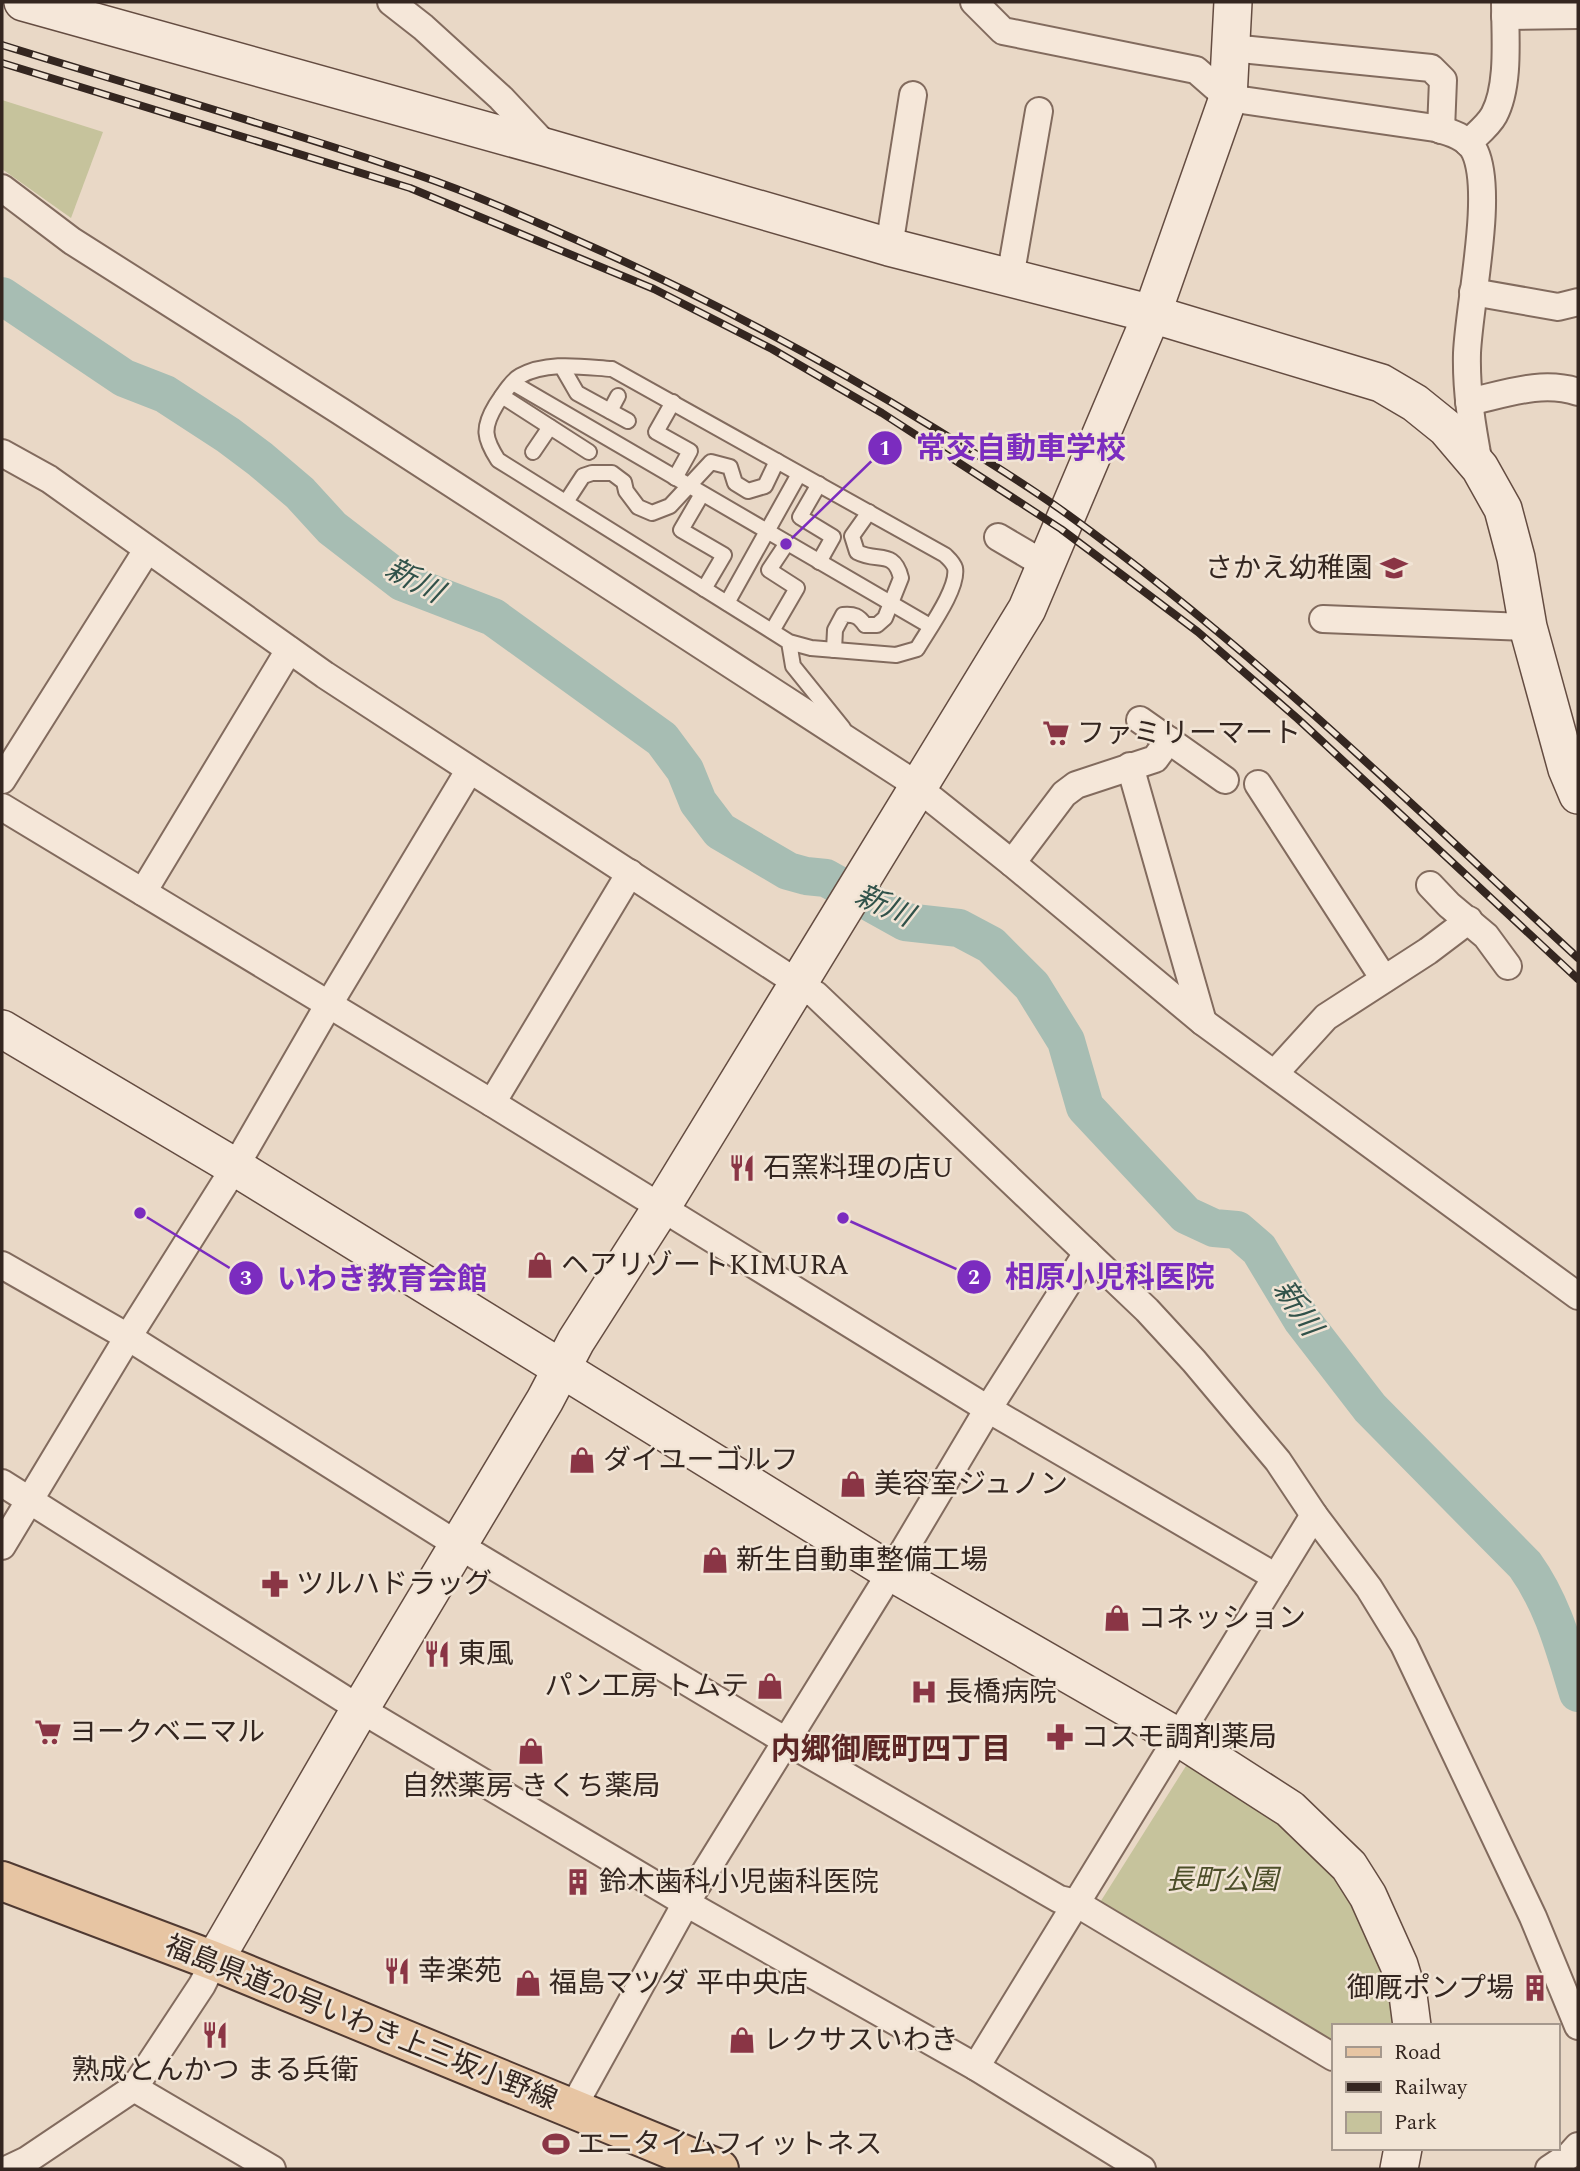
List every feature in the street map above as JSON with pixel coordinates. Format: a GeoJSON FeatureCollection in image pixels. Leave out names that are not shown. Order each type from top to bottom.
{"type":"FeatureCollection","features":[{"type":"Feature","properties":{"kind":"main road","name":"福島県道20号いわき上三坂小野線"},"geometry":{"type":"LineString","coordinates":[[2,1881],[214,1961],[719,2169]]}},
{"type":"Feature","properties":{"kind":"street"},"geometry":{"type":"LineString","coordinates":[[23,2],[548,148],[889,247],[1152,314],[1381,383],[1415,403],[1446,428],[1480,468],[1503,509],[1517,558],[1528,627],[1567,769],[1578,795]]}},
{"type":"Feature","properties":{"kind":"street"},"geometry":{"type":"LineString","coordinates":[[391,2],[423,27],[501,98],[548,148]]}},
{"type":"Feature","properties":{"kind":"street"},"geometry":{"type":"LineString","coordinates":[[974,2],[1003,31],[1196,70],[1228,98],[1441,130],[1455,134],[1468,143],[1475,151],[1482,194],[1467,352],[1469,402],[1480,468]]}},
{"type":"Feature","properties":{"kind":"street"},"geometry":{"type":"LineString","coordinates":[[8,2169],[27,2160],[134,2088],[202,1985],[576,1341],[661,1208],[1027,609],[1152,314],[1228,98],[1233,2]]}},
{"type":"Feature","properties":{"kind":"street"},"geometry":{"type":"LineString","coordinates":[[1468,143],[1493,117],[1498,106],[1506,48],[1505,9],[1578,15]]}},
{"type":"Feature","properties":{"kind":"street"},"geometry":{"type":"LineString","coordinates":[[1231,48],[1431,68],[1443,80],[1441,130]]}},
{"type":"Feature","properties":{"kind":"street"},"geometry":{"type":"LineString","coordinates":[[889,247],[913,95]]}},
{"type":"Feature","properties":{"kind":"street"},"geometry":{"type":"LineString","coordinates":[[1010,278],[1039,111]]}},
{"type":"Feature","properties":{"kind":"street"},"geometry":{"type":"LineString","coordinates":[[2,188],[72,241],[341,411],[860,748],[912,796],[1012,863],[1203,1022],[1578,1296]]}},
{"type":"Feature","properties":{"kind":"street"},"geometry":{"type":"LineString","coordinates":[[1473,292],[1558,307],[1578,302]]}},
{"type":"Feature","properties":{"kind":"street"},"geometry":{"type":"LineString","coordinates":[[1469,402],[1532,388],[1566,388],[1578,392]]}},
{"type":"Feature","properties":{"kind":"street"},"geometry":{"type":"LineString","coordinates":[[2,453],[49,479],[289,650],[470,771],[801,979],[1147,1310],[1278,1461],[1314,1515],[1369,1588],[1404,1646],[1532,1917],[1578,2025]]}},
{"type":"Feature","properties":{"kind":"street"},"geometry":{"type":"LineString","coordinates":[[998,537],[1032,557]]}},
{"type":"Feature","properties":{"kind":"street"},"geometry":{"type":"LineString","coordinates":[[2,780],[147,550]]}},
{"type":"Feature","properties":{"kind":"street"},"geometry":{"type":"LineString","coordinates":[[1323,619],[1528,627]]}},
{"type":"Feature","properties":{"kind":"street"},"geometry":{"type":"LineString","coordinates":[[143,892],[289,650]]}},
{"type":"Feature","properties":{"kind":"street"},"geometry":{"type":"LineString","coordinates":[[1140,720],[1225,780]]}},
{"type":"Feature","properties":{"kind":"street"},"geometry":{"type":"LineString","coordinates":[[1012,863],[1064,794],[1076,785],[1155,759],[1168,740]]}},
{"type":"Feature","properties":{"kind":"street"},"geometry":{"type":"LineString","coordinates":[[1130,766],[1203,1022]]}},
{"type":"Feature","properties":{"kind":"street"},"geometry":{"type":"LineString","coordinates":[[2,1546],[234,1167],[470,771]]}},
{"type":"Feature","properties":{"kind":"street"},"geometry":{"type":"LineString","coordinates":[[1258,784],[1384,979]]}},
{"type":"Feature","properties":{"kind":"street"},"geometry":{"type":"LineString","coordinates":[[2,807],[492,1103],[988,1409],[1276,1577]]}},
{"type":"Feature","properties":{"kind":"street"},"geometry":{"type":"LineString","coordinates":[[492,1103],[630,873]]}},
{"type":"Feature","properties":{"kind":"street"},"geometry":{"type":"LineString","coordinates":[[1430,885],[1486,936],[1508,966]]}},
{"type":"Feature","properties":{"kind":"street"},"geometry":{"type":"LineString","coordinates":[[1275,1073],[1326,1017],[1428,951],[1469,920]]}},
{"type":"Feature","properties":{"kind":"street"},"geometry":{"type":"LineString","coordinates":[[2,1029],[234,1167],[891,1573],[1178,1737],[1290,1809],[1349,1866],[1368,1896],[1399,1965],[1408,1995],[1412,2024]]}},
{"type":"Feature","properties":{"kind":"street"},"geometry":{"type":"LineString","coordinates":[[572,2109],[686,1903],[891,1573],[988,1409],[1087,1253]]}},
{"type":"Feature","properties":{"kind":"street"},"geometry":{"type":"LineString","coordinates":[[2,1265],[128,1337],[458,1545],[786,1741],[1059,1899],[1076,1903],[1332,2056]]}},
{"type":"Feature","properties":{"kind":"street"},"geometry":{"type":"LineString","coordinates":[[2,1483],[360,1709],[686,1903],[976,2067],[1142,2169]]}},
{"type":"Feature","properties":{"kind":"street"},"geometry":{"type":"LineString","coordinates":[[976,2067],[1314,1515]]}},
{"type":"Feature","properties":{"kind":"street"},"geometry":{"type":"LineString","coordinates":[[134,2088],[272,2169]]}},
{"type":"Feature","properties":{"kind":"street"},"geometry":{"type":"LineString","coordinates":[[1549,2169],[1578,2146]]}},
{"type":"Feature","properties":{"kind":"street"},"geometry":{"type":"LineString","coordinates":[[1399,2169],[1403,2150]]}},
{"type":"Feature","properties":{"kind":"lane"},"geometry":{"type":"LineString","coordinates":[[547,367],[612,369],[945,555],[953,562],[954,585],[917,649],[896,655],[811,648],[789,642],[498,460],[486,442],[488,418],[513,383],[519,377],[547,367]]}},
{"type":"Feature","properties":{"kind":"lane"},"geometry":{"type":"LineString","coordinates":[[562,367],[577,393],[628,421]]}},
{"type":"Feature","properties":{"kind":"lane"},"geometry":{"type":"LineString","coordinates":[[513,383],[930,626]]}},
{"type":"Feature","properties":{"kind":"lane"},"geometry":{"type":"LineString","coordinates":[[502,396],[589,452]]}},
{"type":"Feature","properties":{"kind":"lane"},"geometry":{"type":"LineString","coordinates":[[610,411],[618,396]]}},
{"type":"Feature","properties":{"kind":"lane"},"geometry":{"type":"LineString","coordinates":[[566,502],[583,476],[612,473],[624,482],[626,491],[638,507],[652,513],[670,506],[682,482],[690,451],[656,432],[673,402]]}},
{"type":"Feature","properties":{"kind":"lane"},"geometry":{"type":"LineString","coordinates":[[533,452],[550,427]]}},
{"type":"Feature","properties":{"kind":"lane"},"geometry":{"type":"LineString","coordinates":[[682,482],[711,462],[730,467],[735,483],[748,491],[765,486],[777,461]]}},
{"type":"Feature","properties":{"kind":"lane"},"geometry":{"type":"LineString","coordinates":[[727,603],[799,474]]}},
{"type":"Feature","properties":{"kind":"lane"},"geometry":{"type":"LineString","coordinates":[[819,484],[800,517],[833,537],[819,562]]}},
{"type":"Feature","properties":{"kind":"lane"},"geometry":{"type":"LineString","coordinates":[[702,494],[681,530],[724,555],[704,589]]}},
{"type":"Feature","properties":{"kind":"lane"},"geometry":{"type":"LineString","coordinates":[[834,650],[835,629],[843,615],[860,617],[865,625],[877,625],[885,618],[901,578],[894,562],[886,557],[874,559],[857,552],[852,536],[869,512]]}},
{"type":"Feature","properties":{"kind":"lane"},"geometry":{"type":"LineString","coordinates":[[772,631],[797,588],[769,570],[787,543]]}},
{"type":"Feature","properties":{"kind":"lane"},"geometry":{"type":"LineString","coordinates":[[789,642],[793,666],[860,748]]}},
{"type":"Feature","properties":{"kind":"green space"},"geometry":{"type":"Polygon","coordinates":[[[2,100],[103,132],[71,218],[2,169],[2,100]]]}},
{"type":"Feature","properties":{"kind":"green space","name":"長町公園"},"geometry":{"type":"Polygon","coordinates":[[[1191,1758],[1253,1798],[1336,1869],[1380,1954],[1399,2024],[1332,2024],[1332,2046],[1099,1904],[1191,1758]]]}},
{"type":"Feature","properties":{"kind":"waterway","name":"新川"},"geometry":{"type":"LineString","coordinates":[[2,296],[124,378],[165,394],[228,435],[300,493],[332,528],[402,582],[493,617],[662,739],[685,770],[698,802],[720,831],[788,871],[826,878],[905,922],[959,928],[991,945],[1032,986],[1066,1041],[1085,1107],[1186,1215],[1214,1228],[1237,1230],[1259,1249],[1302,1320],[1370,1408],[1525,1565],[1550,1611],[1578,1693]]}},
{"type":"Feature","properties":{"kind":"railway"},"geometry":{"type":"LineString","coordinates":[[2,45],[315,141],[462,191],[678,287],[850,378],[1018,481],[1135,565],[1329,728],[1578,958]]}},
{"type":"Feature","properties":{"kind":"railway"},"geometry":{"type":"LineString","coordinates":[[2,63],[410,188],[654,289],[772,349],[882,413],[1061,529],[1198,632],[1298,719],[1578,979]]}},
{"type":"Feature","properties":{"kind":"place","name":"常交自動車学校"},"geometry":{"type":"Point","coordinates":[786,544]}},
{"type":"Feature","properties":{"kind":"place","name":"さかえ幼稚園"},"geometry":{"type":"Point","coordinates":[1394,568]}},
{"type":"Feature","properties":{"kind":"place","name":"ファミリーマート"},"geometry":{"type":"Point","coordinates":[1056,733]}},
{"type":"Feature","properties":{"kind":"place","name":"石窯料理の店U"},"geometry":{"type":"Point","coordinates":[742,1168]}},
{"type":"Feature","properties":{"kind":"place","name":"いわき教育会館"},"geometry":{"type":"Point","coordinates":[140,1213]}},
{"type":"Feature","properties":{"kind":"place","name":"相原小児科医院"},"geometry":{"type":"Point","coordinates":[843,1218]}},
{"type":"Feature","properties":{"kind":"place","name":"ヘアリゾートKIMURA"},"geometry":{"type":"Point","coordinates":[540,1265]}},
{"type":"Feature","properties":{"kind":"place","name":"ダイユーゴルフ"},"geometry":{"type":"Point","coordinates":[582,1460]}},
{"type":"Feature","properties":{"kind":"place","name":"美容室ジュノン"},"geometry":{"type":"Point","coordinates":[853,1484]}},
{"type":"Feature","properties":{"kind":"place","name":"新生自動車整備工場"},"geometry":{"type":"Point","coordinates":[715,1560]}},
{"type":"Feature","properties":{"kind":"place","name":"ツルハドラッグ"},"geometry":{"type":"Point","coordinates":[275,1584]}},
{"type":"Feature","properties":{"kind":"place","name":"コネッション"},"geometry":{"type":"Point","coordinates":[1117,1618]}},
{"type":"Feature","properties":{"kind":"place","name":"東風"},"geometry":{"type":"Point","coordinates":[437,1654]}},
{"type":"Feature","properties":{"kind":"place","name":"パン工房 トムテ"},"geometry":{"type":"Point","coordinates":[770,1686]}},
{"type":"Feature","properties":{"kind":"place","name":"長橋病院"},"geometry":{"type":"Point","coordinates":[924,1692]}},
{"type":"Feature","properties":{"kind":"place","name":"ヨークベニマル"},"geometry":{"type":"Point","coordinates":[48,1732]}},
{"type":"Feature","properties":{"kind":"place","name":"コスモ調剤薬局"},"geometry":{"type":"Point","coordinates":[1060,1737]}},
{"type":"Feature","properties":{"kind":"place","name":"自然薬房 きくち薬局"},"geometry":{"type":"Point","coordinates":[531,1751]}},
{"type":"Feature","properties":{"kind":"place","name":"鈴木歯科小児歯科医院"},"geometry":{"type":"Point","coordinates":[578,1882]}},
{"type":"Feature","properties":{"kind":"place","name":"幸楽苑"},"geometry":{"type":"Point","coordinates":[397,1971]}},
{"type":"Feature","properties":{"kind":"place","name":"福島マツダ 平中央店"},"geometry":{"type":"Point","coordinates":[528,1983]}},
{"type":"Feature","properties":{"kind":"place","name":"御厩ポンプ場"},"geometry":{"type":"Point","coordinates":[1535,1988]}},
{"type":"Feature","properties":{"kind":"place","name":"熟成とんかつ まる兵衛"},"geometry":{"type":"Point","coordinates":[215,2035]}},
{"type":"Feature","properties":{"kind":"place","name":"レクサスいわき"},"geometry":{"type":"Point","coordinates":[742,2040]}},
{"type":"Feature","properties":{"kind":"place","name":"エニタイムフィットネス"},"geometry":{"type":"Point","coordinates":[556,2144]}},
{"type":"Feature","properties":{"kind":"district","name":"内郷御厩町四丁目"},"geometry":{"type":"Point","coordinates":[891,1750]}}]}
